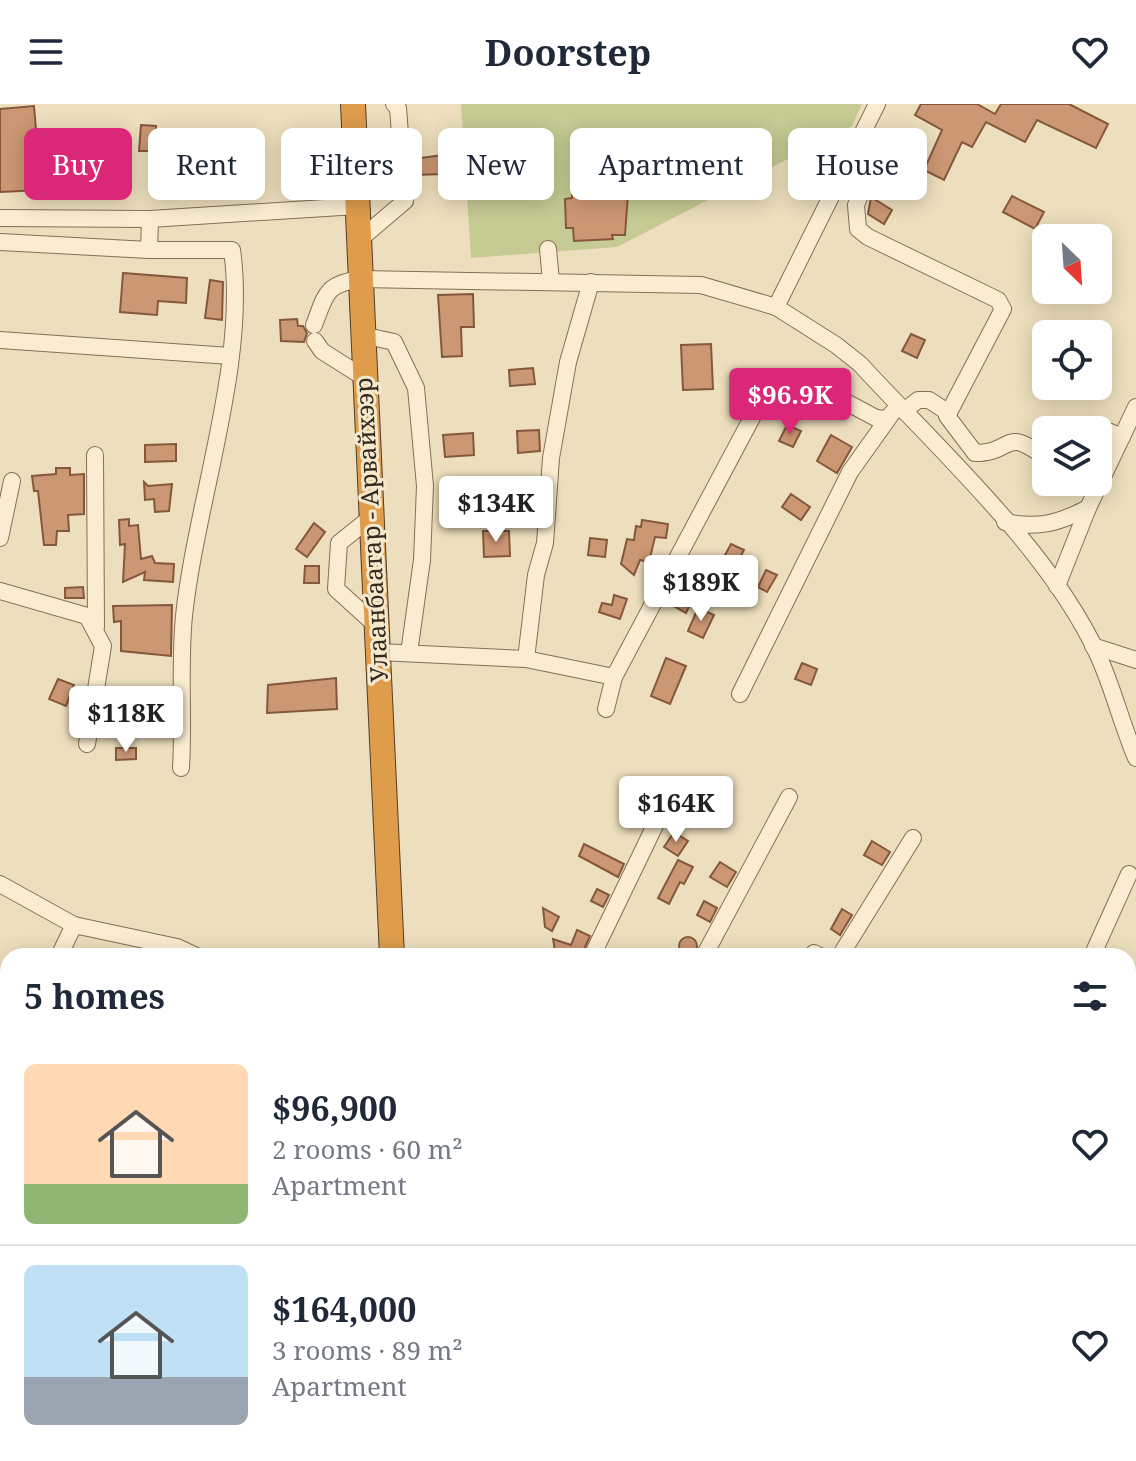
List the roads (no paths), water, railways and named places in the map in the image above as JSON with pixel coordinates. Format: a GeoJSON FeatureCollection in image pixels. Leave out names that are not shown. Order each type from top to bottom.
{"type":"FeatureCollection","features":[{"type":"Feature","properties":{"kind":"highway","name":"Улаанбаатар - Арвайхээр"},"geometry":{"type":"LineString","coordinates":[[353,104],[363,377],[374,515],[392,948]]}},
{"type":"Feature","properties":{"kind":"street"},"geometry":{"type":"LineString","coordinates":[[358,241],[405,201],[398,108],[394,104]]}},
{"type":"Feature","properties":{"kind":"street"},"geometry":{"type":"LineString","coordinates":[[865,128],[877,104]]}},
{"type":"Feature","properties":{"kind":"street"},"geometry":{"type":"LineString","coordinates":[[776,307],[829,200]]}},
{"type":"Feature","properties":{"kind":"street"},"geometry":{"type":"LineString","coordinates":[[858,200],[858,229],[868,237],[998,300],[1003,309],[947,416],[952,427],[975,453],[986,453],[1014,440],[1023,441],[1032,448]]}},
{"type":"Feature","properties":{"kind":"street"},"geometry":{"type":"LineString","coordinates":[[0,218],[150,219],[357,206]]}},
{"type":"Feature","properties":{"kind":"street"},"geometry":{"type":"LineString","coordinates":[[149,250],[150,219]]}},
{"type":"Feature","properties":{"kind":"street"},"geometry":{"type":"LineString","coordinates":[[0,242],[149,250],[232,250],[236,279],[230,356],[184,617],[181,768]]}},
{"type":"Feature","properties":{"kind":"street"},"geometry":{"type":"LineString","coordinates":[[548,249],[551,281]]}},
{"type":"Feature","properties":{"kind":"street"},"geometry":{"type":"LineString","coordinates":[[363,377],[322,351],[314,333],[328,289],[340,282],[361,279],[701,285],[776,307],[836,345],[901,408],[1005,522],[1057,586],[1093,646],[1136,758]]}},
{"type":"Feature","properties":{"kind":"street"},"geometry":{"type":"LineString","coordinates":[[526,659],[536,575],[545,543],[551,458],[568,362],[591,282]]}},
{"type":"Feature","properties":{"kind":"street"},"geometry":{"type":"LineString","coordinates":[[362,335],[394,342],[416,388],[425,486],[422,560],[409,653]]}},
{"type":"Feature","properties":{"kind":"street"},"geometry":{"type":"LineString","coordinates":[[0,340],[230,356]]}},
{"type":"Feature","properties":{"kind":"street"},"geometry":{"type":"LineString","coordinates":[[606,709],[614,677],[772,380],[816,386],[887,419]]}},
{"type":"Feature","properties":{"kind":"street"},"geometry":{"type":"LineString","coordinates":[[740,694],[850,472],[887,419],[918,400],[929,400],[949,413]]}},
{"type":"Feature","properties":{"kind":"street"},"geometry":{"type":"LineString","coordinates":[[1057,586],[1088,508],[1136,407]]}},
{"type":"Feature","properties":{"kind":"street"},"geometry":{"type":"LineString","coordinates":[[1112,433],[1122,437]]}},
{"type":"Feature","properties":{"kind":"street"},"geometry":{"type":"LineString","coordinates":[[95,455],[96,627]]}},
{"type":"Feature","properties":{"kind":"street"},"geometry":{"type":"LineString","coordinates":[[0,538],[12,481]]}},
{"type":"Feature","properties":{"kind":"street"},"geometry":{"type":"LineString","coordinates":[[1005,522],[1030,528],[1050,525],[1088,508]]}},
{"type":"Feature","properties":{"kind":"street"},"geometry":{"type":"LineString","coordinates":[[374,515],[339,543],[336,589],[378,627]]}},
{"type":"Feature","properties":{"kind":"street"},"geometry":{"type":"LineString","coordinates":[[0,591],[87,616],[96,627],[103,646],[87,744]]}},
{"type":"Feature","properties":{"kind":"street"},"geometry":{"type":"LineString","coordinates":[[1093,646],[1136,660]]}},
{"type":"Feature","properties":{"kind":"street"},"geometry":{"type":"LineString","coordinates":[[379,652],[526,659],[614,677]]}},
{"type":"Feature","properties":{"kind":"street"},"geometry":{"type":"LineString","coordinates":[[596,948],[673,788]]}},
{"type":"Feature","properties":{"kind":"street"},"geometry":{"type":"LineString","coordinates":[[708,948],[789,797]]}},
{"type":"Feature","properties":{"kind":"street"},"geometry":{"type":"LineString","coordinates":[[845,948],[913,838]]}},
{"type":"Feature","properties":{"kind":"street"},"geometry":{"type":"LineString","coordinates":[[1096,948],[1129,874]]}},
{"type":"Feature","properties":{"kind":"street"},"geometry":{"type":"LineString","coordinates":[[2,889],[74,925],[163,948]]}},
{"type":"Feature","properties":{"kind":"street"},"geometry":{"type":"LineString","coordinates":[[63,948],[74,925]]}}]}
